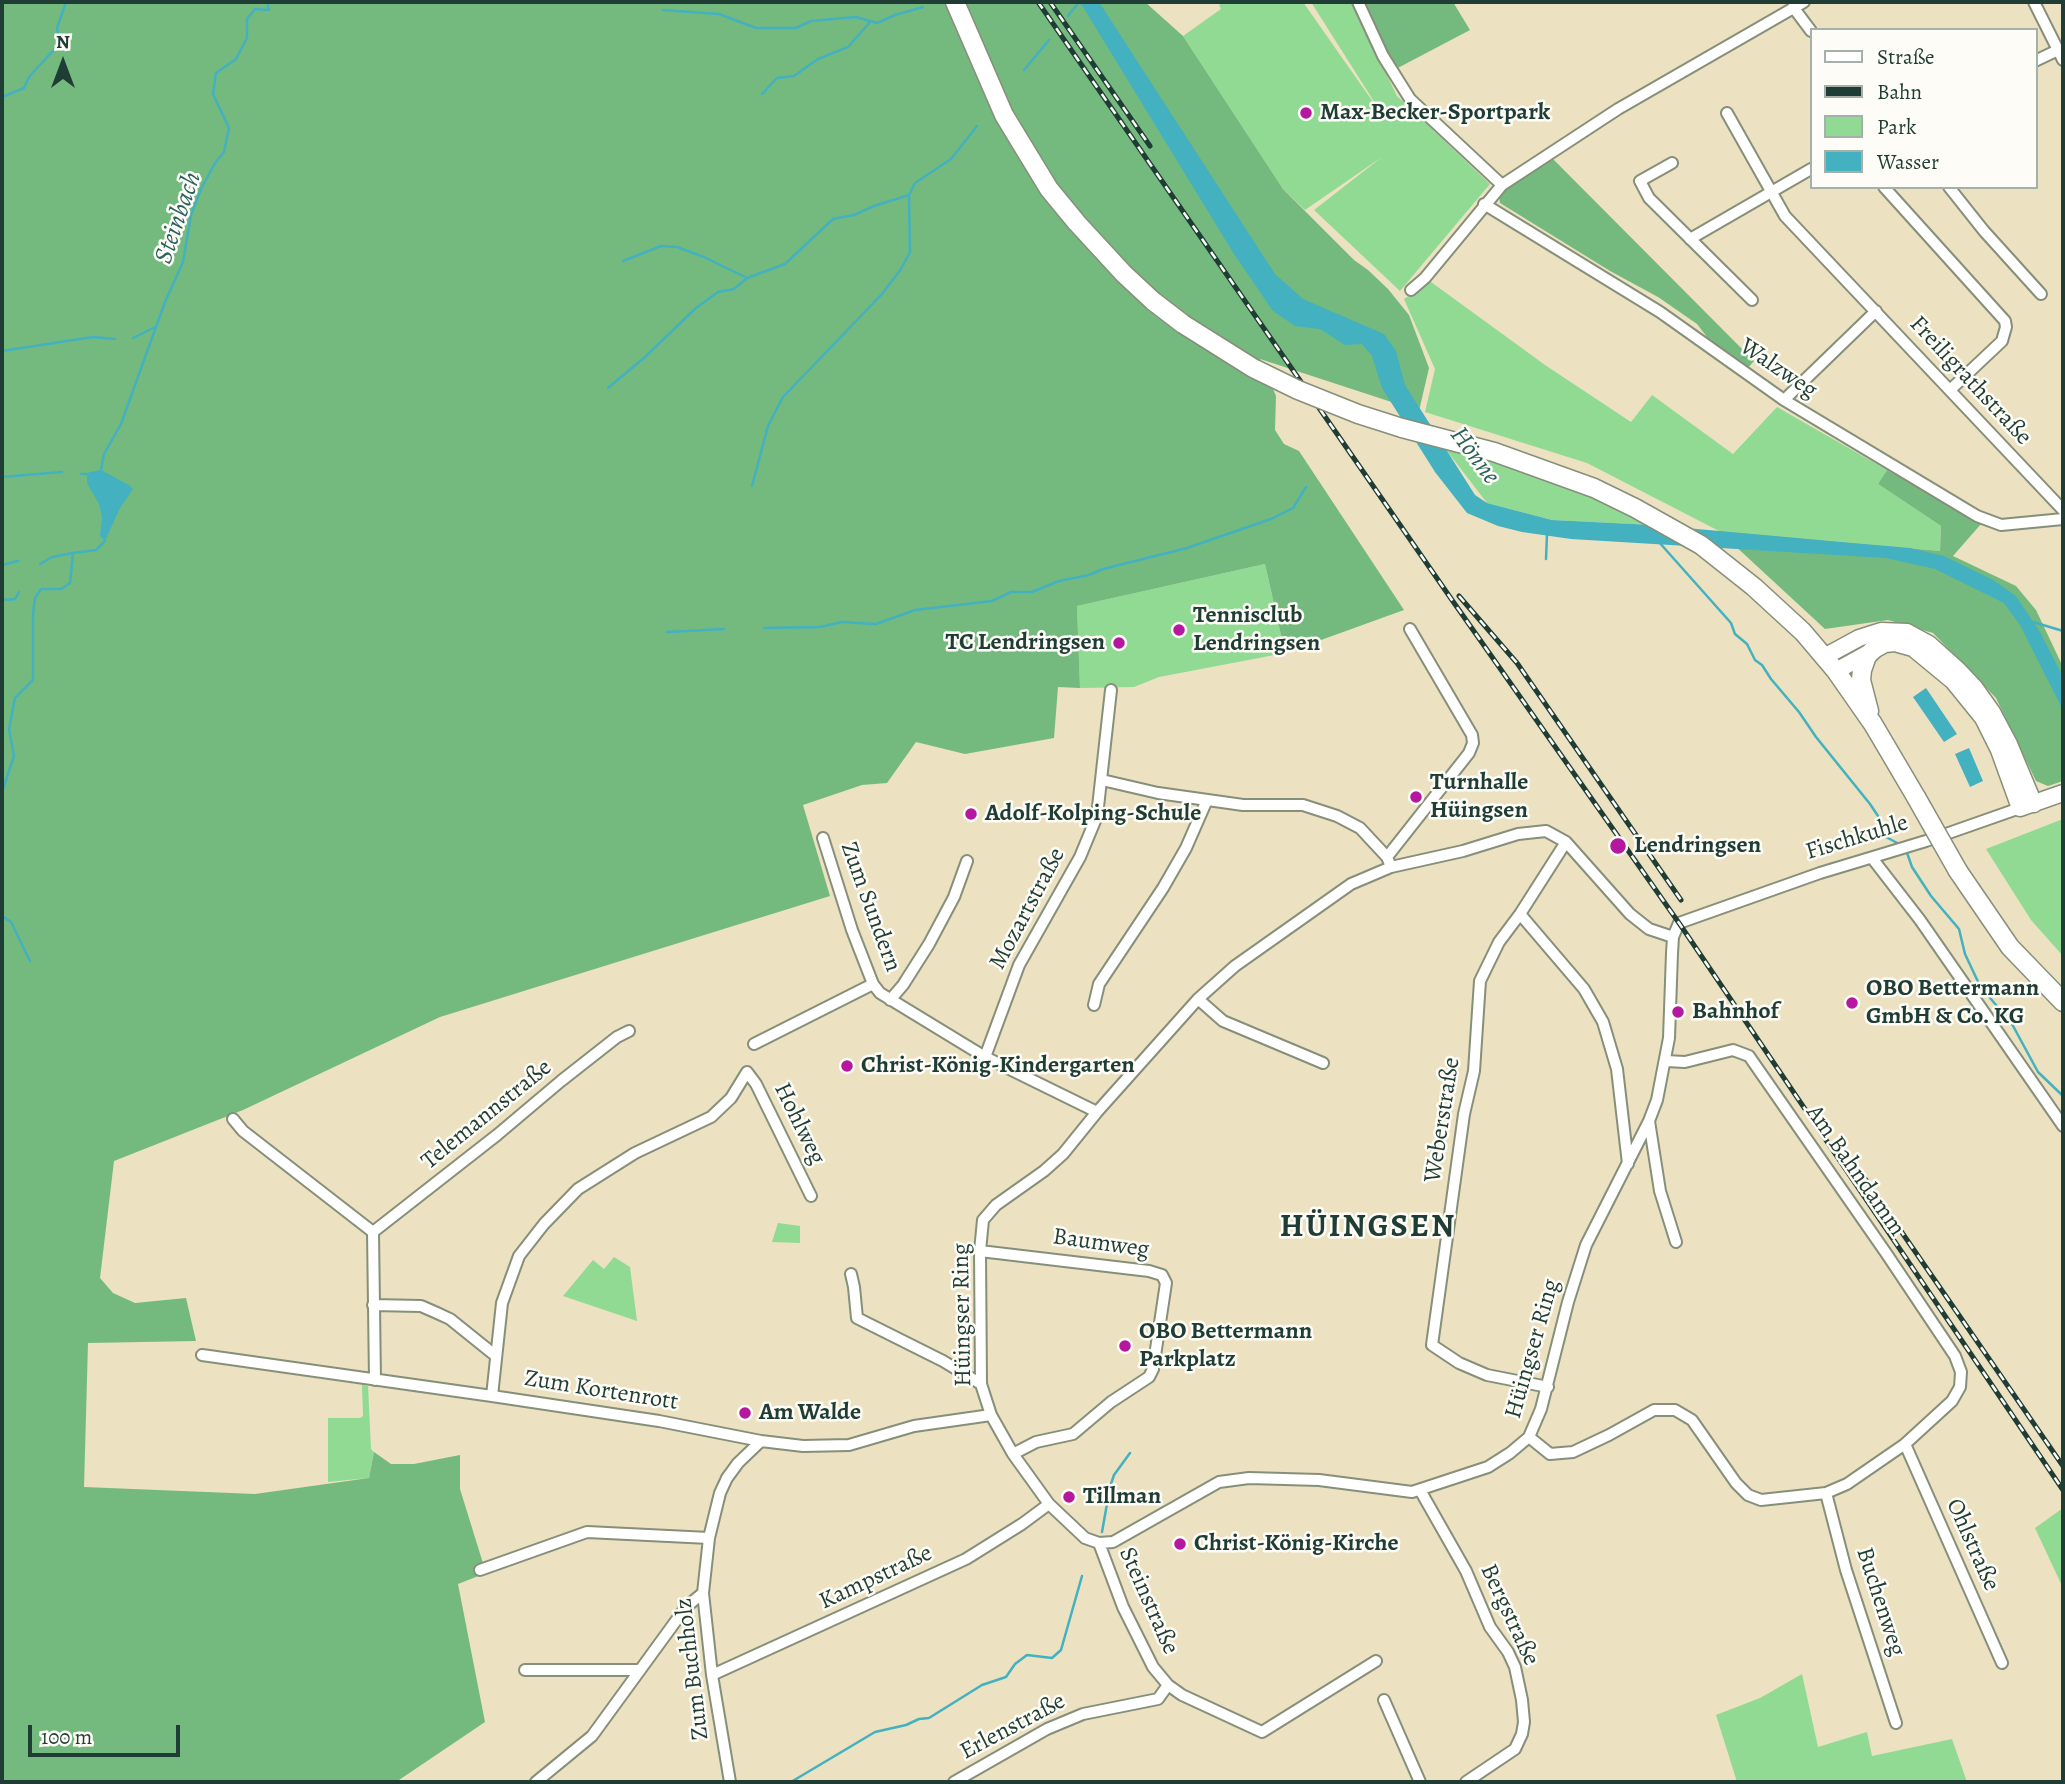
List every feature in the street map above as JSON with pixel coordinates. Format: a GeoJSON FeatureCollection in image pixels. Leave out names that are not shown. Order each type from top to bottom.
{"type":"FeatureCollection","features":[{"type":"Feature","properties":{"kind":"main road"},"geometry":{"type":"LineString","coordinates":[[955,2],[1004,115],[1049,189],[1124,274],[1183,324],[1253,368],[1346,409],[1551,471],[1635,508],[1701,545],[1778,609],[1803,632],[1836,671],[1873,724],[1958,871],[2010,947],[2063,1002]]}},
{"type":"Feature","properties":{"kind":"main road"},"geometry":{"type":"LineString","coordinates":[[1824,657],[1860,638],[1881,631],[1907,632],[1929,644],[1975,688],[1992,712],[2009,744],[2027,806]]}},
{"type":"Feature","properties":{"kind":"main road"},"geometry":{"type":"LineString","coordinates":[[1836,671],[1885,644],[1905,645],[1925,657],[1953,681],[1972,703],[1991,732],[2027,806]]}},
{"type":"Feature","properties":{"kind":"main road"},"geometry":{"type":"LineString","coordinates":[[1873,724],[1861,680],[1863,662],[1874,649]]}},
{"type":"Feature","properties":{"kind":"main road","name":"Fischkuhle"},"geometry":{"type":"LineString","coordinates":[[2027,806],[2063,794]]}},
{"type":"Feature","properties":{"kind":"street"},"geometry":{"type":"LineString","coordinates":[[1358,2],[1382,56],[1410,99],[1502,185]]}},
{"type":"Feature","properties":{"kind":"street"},"geometry":{"type":"LineString","coordinates":[[1411,290],[1425,278],[1502,185],[1618,109],[1804,2]]}},
{"type":"Feature","properties":{"kind":"street"},"geometry":{"type":"LineString","coordinates":[[2034,2],[2061,55],[2037,61]]}},
{"type":"Feature","properties":{"kind":"street"},"geometry":{"type":"LineString","coordinates":[[1793,7],[1810,30]]}},
{"type":"Feature","properties":{"kind":"street","name":"Freiligrathstraße"},"geometry":{"type":"LineString","coordinates":[[1727,113],[1785,216],[2063,510]]}},
{"type":"Feature","properties":{"kind":"street"},"geometry":{"type":"LineString","coordinates":[[1672,163],[1640,181],[1648,198],[1752,300]]}},
{"type":"Feature","properties":{"kind":"street"},"geometry":{"type":"LineString","coordinates":[[1690,239],[1810,170]]}},
{"type":"Feature","properties":{"kind":"street"},"geometry":{"type":"LineString","coordinates":[[1886,189],[2004,320],[2006,327],[2002,341],[1950,390]]}},
{"type":"Feature","properties":{"kind":"street"},"geometry":{"type":"LineString","coordinates":[[1951,189],[2041,294]]}},
{"type":"Feature","properties":{"kind":"street","name":"Walzweg"},"geometry":{"type":"LineString","coordinates":[[1484,204],[1660,312],[1784,400],[1990,522],[2015,526],[2063,519]]}},
{"type":"Feature","properties":{"kind":"street","name":"Freiligrathstraße"},"geometry":{"type":"LineString","coordinates":[[1784,400],[1876,311]]}},
{"type":"Feature","properties":{"kind":"street"},"geometry":{"type":"LineString","coordinates":[[1102,780],[1158,793],[1207,800],[1272,806],[1303,805],[1360,828],[1389,862],[1469,753],[1473,743],[1472,735],[1410,629]]}},
{"type":"Feature","properties":{"kind":"street","name":"Mozartstraße"},"geometry":{"type":"LineString","coordinates":[[985,1057],[1019,965],[1080,857],[1097,816],[1111,690]]}},
{"type":"Feature","properties":{"kind":"street"},"geometry":{"type":"LineString","coordinates":[[1094,1005],[1099,984],[1163,888],[1186,848],[1207,800]]}},
{"type":"Feature","properties":{"kind":"street","name":"Fischkuhle"},"geometry":{"type":"LineString","coordinates":[[1673,937],[1679,923],[1686,919],[2027,806]]}},
{"type":"Feature","properties":{"kind":"street","name":"Hüingser Ring"},"geometry":{"type":"LineString","coordinates":[[1566,842],[1546,831],[1518,834],[1463,851],[1389,862],[1351,884],[1235,966],[1198,999],[1063,1154],[991,1209],[983,1220],[980,1251],[981,1384],[991,1415],[1013,1454],[1049,1504],[1085,1538],[1099,1543],[1113,1542],[1219,1482],[1249,1478],[1302,1480],[1403,1492],[1420,1490],[1488,1467],[1529,1437],[1548,1387],[1568,1302],[1586,1245],[1657,1100],[1666,1061],[1671,1012],[1673,937]]}},
{"type":"Feature","properties":{"kind":"street","name":"Zum Sundern"},"geometry":{"type":"LineString","coordinates":[[823,838],[852,930],[873,984],[890,1000],[985,1057],[1097,1112]]}},
{"type":"Feature","properties":{"kind":"street"},"geometry":{"type":"LineString","coordinates":[[1566,842],[1630,914],[1649,929],[1673,937]]}},
{"type":"Feature","properties":{"kind":"street","name":"Weberstraße"},"geometry":{"type":"LineString","coordinates":[[1548,1387],[1488,1375],[1459,1363],[1432,1345],[1464,1114],[1474,1071],[1480,981],[1499,942],[1566,842]]}},
{"type":"Feature","properties":{"kind":"street"},"geometry":{"type":"LineString","coordinates":[[1872,858],[1920,920],[2063,1126]]}},
{"type":"Feature","properties":{"kind":"street"},"geometry":{"type":"LineString","coordinates":[[890,1000],[929,944],[954,897],[967,861]]}},
{"type":"Feature","properties":{"kind":"street"},"geometry":{"type":"LineString","coordinates":[[1520,914],[1584,989],[1603,1022],[1617,1069],[1628,1164]]}},
{"type":"Feature","properties":{"kind":"street"},"geometry":{"type":"LineString","coordinates":[[754,1044],[873,984]]}},
{"type":"Feature","properties":{"kind":"street"},"geometry":{"type":"LineString","coordinates":[[1198,999],[1223,1021],[1323,1063]]}},
{"type":"Feature","properties":{"kind":"street","name":"Telemannstraße"},"geometry":{"type":"LineString","coordinates":[[373,1232],[617,1037],[629,1031]]}},
{"type":"Feature","properties":{"kind":"street","name":"Am Bahndamm"},"geometry":{"type":"LineString","coordinates":[[1666,1061],[1685,1062],[1733,1050],[1749,1056],[1754,1061],[1955,1356],[1961,1372],[1960,1387],[1952,1401],[1905,1444]]}},
{"type":"Feature","properties":{"kind":"street","name":"Hohlweg"},"geometry":{"type":"LineString","coordinates":[[496,1356],[502,1303],[506,1291],[519,1256],[544,1224],[578,1189],[614,1165],[711,1117],[731,1098],[747,1072],[756,1084],[811,1196]]}},
{"type":"Feature","properties":{"kind":"street"},"geometry":{"type":"LineString","coordinates":[[233,1119],[243,1131],[373,1232],[375,1380]]}},
{"type":"Feature","properties":{"kind":"street","name":"Hüingser Ring"},"geometry":{"type":"LineString","coordinates":[[1649,1121],[1660,1191],[1675,1242]]}},
{"type":"Feature","properties":{"kind":"street","name":"Baumweg"},"geometry":{"type":"LineString","coordinates":[[980,1251],[1150,1271],[1162,1275],[1166,1283],[1153,1369],[1149,1377],[1111,1402],[1073,1434],[1036,1443],[1013,1454]]}},
{"type":"Feature","properties":{"kind":"street"},"geometry":{"type":"LineString","coordinates":[[851,1274],[855,1287],[857,1318],[981,1384]]}},
{"type":"Feature","properties":{"kind":"street"},"geometry":{"type":"LineString","coordinates":[[373,1305],[421,1306],[450,1319],[496,1356],[492,1396]]}},
{"type":"Feature","properties":{"kind":"street","name":"Zum Kortenrott"},"geometry":{"type":"LineString","coordinates":[[202,1355],[671,1423],[761,1441],[803,1446],[849,1445],[914,1426],[991,1415]]}},
{"type":"Feature","properties":{"kind":"street"},"geometry":{"type":"LineString","coordinates":[[1529,1437],[1550,1454],[1573,1452],[1654,1410],[1675,1410],[1692,1420],[1736,1483],[1748,1495],[1761,1500],[1826,1493],[1847,1484],[1905,1444]]}},
{"type":"Feature","properties":{"kind":"street","name":"Zum Buchholz"},"geometry":{"type":"LineString","coordinates":[[730,1782],[712,1675],[703,1592],[709,1538],[720,1493],[738,1463],[761,1441]]}},
{"type":"Feature","properties":{"kind":"street","name":"Ohlstraße"},"geometry":{"type":"LineString","coordinates":[[1905,1444],[2002,1663]]}},
{"type":"Feature","properties":{"kind":"street","name":"Bergstraße"},"geometry":{"type":"LineString","coordinates":[[1420,1490],[1466,1572],[1490,1628],[1508,1652],[1515,1667],[1522,1700],[1524,1722],[1515,1749],[1466,1782]]}},
{"type":"Feature","properties":{"kind":"street","name":"Buchenweg"},"geometry":{"type":"LineString","coordinates":[[1826,1493],[1846,1570],[1896,1723]]}},
{"type":"Feature","properties":{"kind":"street","name":"Kampstraße"},"geometry":{"type":"LineString","coordinates":[[712,1675],[967,1559],[1049,1504]]}},
{"type":"Feature","properties":{"kind":"street"},"geometry":{"type":"LineString","coordinates":[[480,1570],[587,1532],[709,1538]]}},
{"type":"Feature","properties":{"kind":"street","name":"Steinstraße"},"geometry":{"type":"LineString","coordinates":[[1099,1543],[1123,1607],[1153,1667],[1168,1685],[1182,1695],[1262,1732],[1376,1661]]}},
{"type":"Feature","properties":{"kind":"street"},"geometry":{"type":"LineString","coordinates":[[536,1782],[592,1736],[686,1607],[703,1592]]}},
{"type":"Feature","properties":{"kind":"street"},"geometry":{"type":"LineString","coordinates":[[525,1670],[640,1670]]}},
{"type":"Feature","properties":{"kind":"street","name":"Erlenstraße"},"geometry":{"type":"LineString","coordinates":[[954,1782],[1047,1729],[1083,1714],[1157,1699],[1168,1685]]}},
{"type":"Feature","properties":{"kind":"street"},"geometry":{"type":"LineString","coordinates":[[1384,1700],[1420,1782]]}},
{"type":"Feature","properties":{"kind":"green space"},"geometry":{"type":"Polygon","coordinates":[[[2,2],[1145,2],[1183,36],[1283,189],[1354,260],[1388,289],[1409,315],[1429,368],[1419,411],[1260,359],[1276,396],[1275,430],[1284,444],[1299,451],[1404,610],[1285,653],[1265,564],[1077,606],[1080,688],[1058,687],[1054,738],[965,754],[916,742],[887,783],[862,785],[803,805],[830,896],[440,1017],[243,1110],[114,1161],[100,1278],[113,1293],[135,1303],[186,1298],[196,1341],[88,1343],[84,1487],[255,1494],[369,1478],[374,1452],[391,1464],[414,1464],[460,1455],[460,1489],[486,1573],[458,1584],[485,1722],[396,1782],[2,1782],[2,2]]]}},
{"type":"Feature","properties":{"kind":"green space"},"geometry":{"type":"Polygon","coordinates":[[[1224,2],[1303,2],[1385,119],[1311,2],[1352,2],[1397,96],[1490,184],[1400,291],[1314,210],[1382,157],[1305,210],[1283,189],[1183,36],[1221,9],[1219,5],[1224,2]]]}},
{"type":"Feature","properties":{"kind":"green space"},"geometry":{"type":"Polygon","coordinates":[[[1358,2],[1453,2],[1470,30],[1392,71],[1358,2]]]}},
{"type":"Feature","properties":{"kind":"green space"},"geometry":{"type":"Polygon","coordinates":[[[1551,157],[1754,361],[1747,369],[1707,337],[1697,324],[1658,297],[1610,271],[1500,203],[1499,196],[1551,157]]]}},
{"type":"Feature","properties":{"kind":"green space"},"geometry":{"type":"Polygon","coordinates":[[[1431,282],[1545,365],[1631,422],[1652,395],[1733,454],[1777,407],[1887,470],[1878,484],[1941,526],[1940,551],[1719,531],[1587,463],[1425,412],[1435,369],[1404,299],[1431,282]]]}},
{"type":"Feature","properties":{"kind":"green space"},"geometry":{"type":"Polygon","coordinates":[[[1444,447],[1547,478],[1653,525],[1552,520],[1487,503],[1444,447]]]}},
{"type":"Feature","properties":{"kind":"green space"},"geometry":{"type":"Polygon","coordinates":[[[1887,470],[1981,524],[1953,556],[2016,586],[2036,610],[2063,667],[2063,781],[2048,786],[2036,781],[1996,698],[1933,633],[1888,620],[1825,629],[1719,531],[1940,551],[1941,526],[1878,484],[1887,470]]]}},
{"type":"Feature","properties":{"kind":"green space","name":"Tennisclub Lendringsen"},"geometry":{"type":"Polygon","coordinates":[[[1265,564],[1285,653],[1159,677],[1134,687],[1080,688],[1077,606],[1265,564]]]}},
{"type":"Feature","properties":{"kind":"green space"},"geometry":{"type":"Polygon","coordinates":[[[2063,819],[2063,956],[2031,920],[1986,849],[2063,819]]]}},
{"type":"Feature","properties":{"kind":"green space"},"geometry":{"type":"Polygon","coordinates":[[[778,1223],[800,1226],[800,1243],[772,1242],[778,1223]]]}},
{"type":"Feature","properties":{"kind":"green space"},"geometry":{"type":"Polygon","coordinates":[[[614,1257],[630,1267],[637,1321],[563,1296],[593,1260],[604,1269],[614,1257]]]}},
{"type":"Feature","properties":{"kind":"green space"},"geometry":{"type":"Polygon","coordinates":[[[362,1385],[368,1386],[371,1449],[374,1452],[369,1478],[328,1482],[328,1418],[363,1416],[362,1385]]]}},
{"type":"Feature","properties":{"kind":"green space"},"geometry":{"type":"Polygon","coordinates":[[[2063,1508],[2063,1588],[2035,1528],[2063,1508]]]}},
{"type":"Feature","properties":{"kind":"green space"},"geometry":{"type":"Polygon","coordinates":[[[1802,1674],[1818,1747],[1867,1732],[1872,1756],[1952,1739],[1967,1782],[1737,1782],[1716,1715],[1760,1698],[1802,1674]]]}},
{"type":"Feature","properties":{"kind":"water"},"geometry":{"type":"Polygon","coordinates":[[[1080,2],[1099,2],[1275,274],[1303,299],[1384,334],[1396,351],[1405,385],[1475,495],[1487,503],[1552,520],[1653,525],[1910,548],[1944,556],[1993,580],[2016,596],[2040,632],[2063,677],[2063,710],[2020,625],[2004,603],[1935,569],[1886,558],[1571,539],[1498,526],[1467,513],[1435,472],[1382,388],[1372,356],[1362,344],[1345,345],[1320,329],[1295,326],[1273,311],[1234,254],[1080,2]]]}},
{"type":"Feature","properties":{"kind":"water"},"geometry":{"type":"Polygon","coordinates":[[[101,470],[133,489],[120,508],[105,541],[100,536],[102,517],[99,504],[87,483],[87,474],[101,470]]]}},
{"type":"Feature","properties":{"kind":"water"},"geometry":{"type":"Polygon","coordinates":[[[1926,688],[1957,734],[1944,742],[1913,697],[1926,688]]]}},
{"type":"Feature","properties":{"kind":"water"},"geometry":{"type":"Polygon","coordinates":[[[1969,748],[1983,781],[1970,787],[1955,754],[1969,748]]]}},
{"type":"Feature","properties":{"kind":"waterway"},"geometry":{"type":"LineString","coordinates":[[2,97],[24,88],[29,77],[60,43],[57,28],[66,2]]}},
{"type":"Feature","properties":{"kind":"waterway","name":"Steinbach"},"geometry":{"type":"LineString","coordinates":[[101,470],[104,454],[121,424],[165,302],[183,262],[191,215],[201,189],[224,152],[229,128],[213,94],[216,73],[236,59],[247,38],[247,19],[255,9],[269,10],[267,2]]}},
{"type":"Feature","properties":{"kind":"waterway"},"geometry":{"type":"LineString","coordinates":[[1068,16],[1079,2]]}},
{"type":"Feature","properties":{"kind":"waterway"},"geometry":{"type":"LineString","coordinates":[[663,10],[719,14],[756,28],[796,28],[811,21],[856,17],[877,23],[923,7]]}},
{"type":"Feature","properties":{"kind":"waterway"},"geometry":{"type":"LineString","coordinates":[[762,94],[777,78],[794,76],[818,59],[848,47],[871,21]]}},
{"type":"Feature","properties":{"kind":"waterway"},"geometry":{"type":"LineString","coordinates":[[1024,70],[1049,40]]}},
{"type":"Feature","properties":{"kind":"waterway"},"geometry":{"type":"LineString","coordinates":[[608,388],[696,308],[718,292],[734,289],[747,278],[785,264],[833,219],[854,215],[909,195],[915,183],[951,159],[977,126]]}},
{"type":"Feature","properties":{"kind":"waterway"},"geometry":{"type":"LineString","coordinates":[[752,486],[768,426],[783,397],[882,294],[901,269],[910,252],[909,195]]}},
{"type":"Feature","properties":{"kind":"waterway"},"geometry":{"type":"LineString","coordinates":[[623,261],[661,246],[677,247],[747,278]]}},
{"type":"Feature","properties":{"kind":"waterway"},"geometry":{"type":"LineString","coordinates":[[133,338],[155,327]]}},
{"type":"Feature","properties":{"kind":"waterway"},"geometry":{"type":"LineString","coordinates":[[2,351],[93,337],[115,339]]}},
{"type":"Feature","properties":{"kind":"waterway"},"geometry":{"type":"LineString","coordinates":[[2,477],[62,472]]}},
{"type":"Feature","properties":{"kind":"waterway"},"geometry":{"type":"LineString","coordinates":[[81,474],[87,474]]}},
{"type":"Feature","properties":{"kind":"waterway"},"geometry":{"type":"LineString","coordinates":[[764,628],[820,627],[842,622],[876,624],[915,610],[992,601],[1011,592],[1032,592],[1059,581],[1187,548],[1271,519],[1293,508],[1306,487]]}},
{"type":"Feature","properties":{"kind":"waterway"},"geometry":{"type":"LineString","coordinates":[[1546,559],[1547,534]]}},
{"type":"Feature","properties":{"kind":"waterway","name":"Steinbach"},"geometry":{"type":"LineString","coordinates":[[2,792],[14,756],[9,729],[15,698],[33,680],[35,598],[41,589],[61,589],[70,583],[73,553],[96,550],[105,541]]}},
{"type":"Feature","properties":{"kind":"waterway"},"geometry":{"type":"LineString","coordinates":[[1658,541],[1731,623],[1735,634],[1747,644],[1755,660],[1762,665],[1870,804],[1886,837],[1901,845]]}},
{"type":"Feature","properties":{"kind":"waterway"},"geometry":{"type":"LineString","coordinates":[[40,564],[52,557],[73,553]]}},
{"type":"Feature","properties":{"kind":"waterway"},"geometry":{"type":"LineString","coordinates":[[2,565],[18,561]]}},
{"type":"Feature","properties":{"kind":"waterway"},"geometry":{"type":"LineString","coordinates":[[2,600],[15,599],[19,592]]}},
{"type":"Feature","properties":{"kind":"waterway"},"geometry":{"type":"LineString","coordinates":[[2033,622],[2063,631]]}},
{"type":"Feature","properties":{"kind":"waterway"},"geometry":{"type":"LineString","coordinates":[[667,632],[724,629]]}},
{"type":"Feature","properties":{"kind":"waterway"},"geometry":{"type":"LineString","coordinates":[[1906,850],[1912,867],[1931,896],[1959,929],[1965,954],[1980,986],[2012,1024],[2038,1072],[2063,1096]]}},
{"type":"Feature","properties":{"kind":"waterway"},"geometry":{"type":"LineString","coordinates":[[2,916],[11,922],[30,961]]}},
{"type":"Feature","properties":{"kind":"waterway"},"geometry":{"type":"LineString","coordinates":[[1102,1532],[1114,1475],[1130,1453]]}},
{"type":"Feature","properties":{"kind":"waterway"},"geometry":{"type":"LineString","coordinates":[[791,1782],[875,1732],[929,1718],[982,1685],[1006,1677],[1015,1664],[1027,1655],[1052,1658],[1061,1650],[1082,1576]]}},
{"type":"Feature","properties":{"kind":"railway"},"geometry":{"type":"LineString","coordinates":[[1038,2],[1679,923],[2063,1490]]}},
{"type":"Feature","properties":{"kind":"railway"},"geometry":{"type":"LineString","coordinates":[[1050,2],[1150,146]]}},
{"type":"Feature","properties":{"kind":"railway"},"geometry":{"type":"LineString","coordinates":[[1459,596],[1517,663],[1681,900]]}},
{"type":"Feature","properties":{"kind":"railway"},"geometry":{"type":"LineString","coordinates":[[1863,1176],[2063,1466]]}},
{"type":"Feature","properties":{"kind":"place","name":"Max-Becker-Sportpark"},"geometry":{"type":"Point","coordinates":[1306,113]}},
{"type":"Feature","properties":{"kind":"place","name":"Tennisclub Lendringsen"},"geometry":{"type":"Point","coordinates":[1179,630]}},
{"type":"Feature","properties":{"kind":"place","name":"TC Lendringsen"},"geometry":{"type":"Point","coordinates":[1119,643]}},
{"type":"Feature","properties":{"kind":"place","name":"Turnhalle Hüingsen"},"geometry":{"type":"Point","coordinates":[1416,797]}},
{"type":"Feature","properties":{"kind":"place","name":"Adolf-Kolping-Schule"},"geometry":{"type":"Point","coordinates":[971,814]}},
{"type":"Feature","properties":{"kind":"place","name":"Lendringsen"},"geometry":{"type":"Point","coordinates":[1618,846]}},
{"type":"Feature","properties":{"kind":"place","name":"OBO Bettermann GmbH & Co. KG"},"geometry":{"type":"Point","coordinates":[1852,1003]}},
{"type":"Feature","properties":{"kind":"place","name":"Bahnhof"},"geometry":{"type":"Point","coordinates":[1678,1012]}},
{"type":"Feature","properties":{"kind":"place","name":"Christ-König-Kindergarten"},"geometry":{"type":"Point","coordinates":[847,1066]}},
{"type":"Feature","properties":{"kind":"place","name":"OBO Bettermann Parkplatz"},"geometry":{"type":"Point","coordinates":[1125,1346]}},
{"type":"Feature","properties":{"kind":"place","name":"Am Walde"},"geometry":{"type":"Point","coordinates":[745,1413]}},
{"type":"Feature","properties":{"kind":"place","name":"Tillman"},"geometry":{"type":"Point","coordinates":[1069,1497]}},
{"type":"Feature","properties":{"kind":"place","name":"Christ-König-Kirche"},"geometry":{"type":"Point","coordinates":[1180,1544]}},
{"type":"Feature","properties":{"kind":"district","name":"HÜINGSEN"},"geometry":{"type":"Point","coordinates":[1368,1228]}},
{"type":"Feature","properties":{"kind":"water label","name":"Hönne"},"geometry":{"type":"Point","coordinates":[1474,456]}}]}
